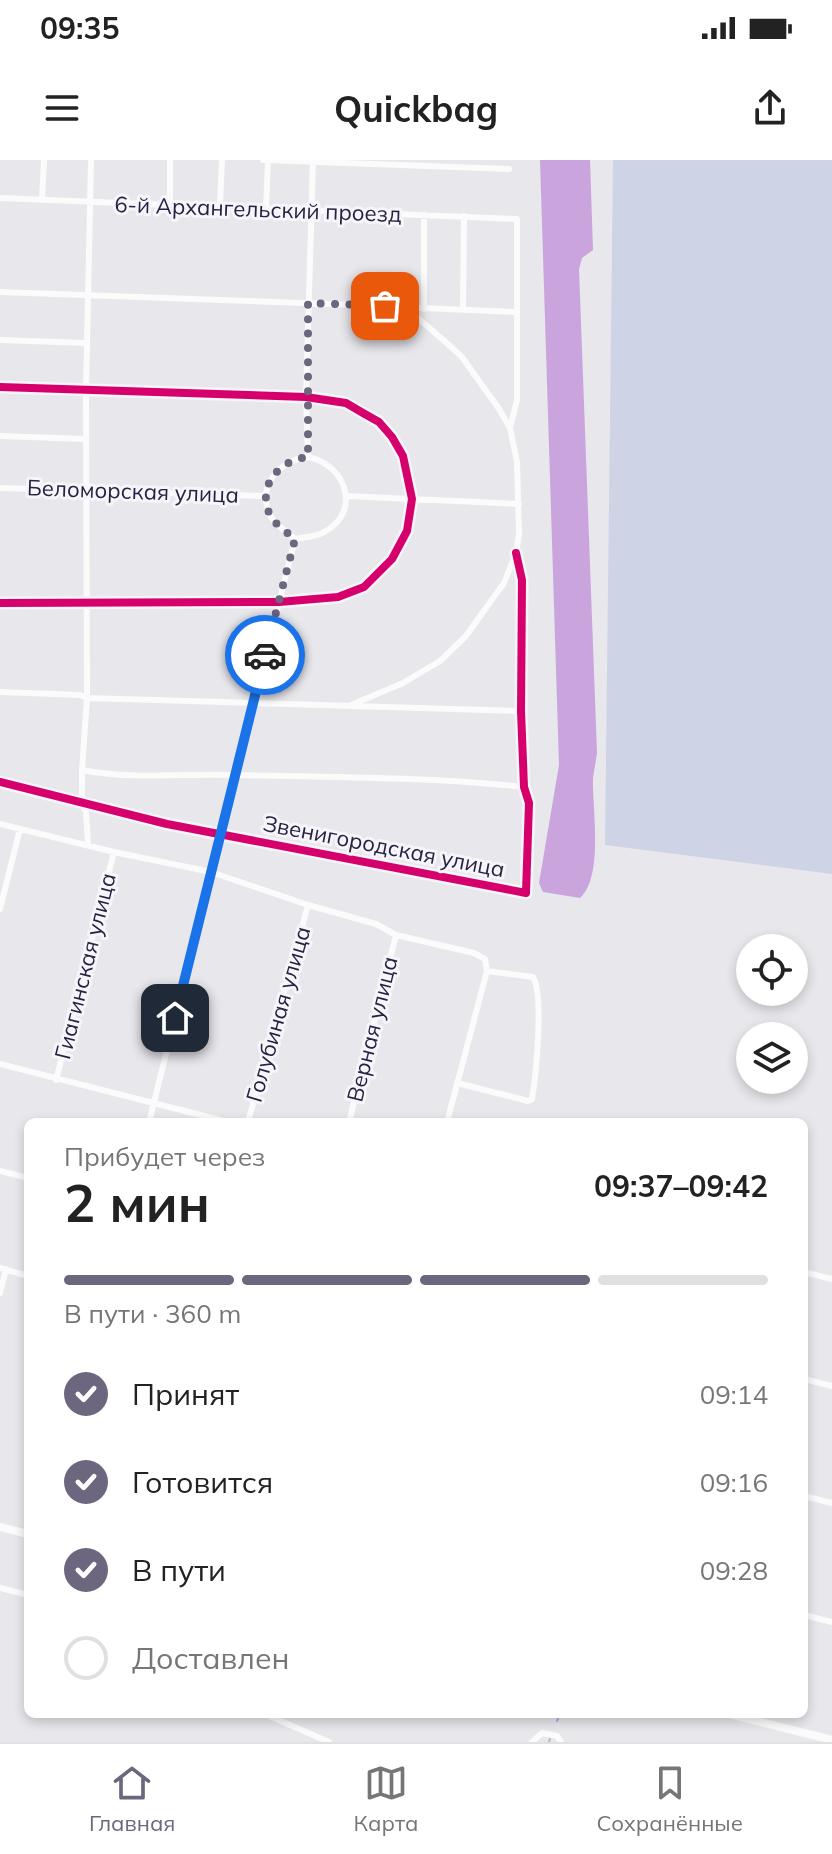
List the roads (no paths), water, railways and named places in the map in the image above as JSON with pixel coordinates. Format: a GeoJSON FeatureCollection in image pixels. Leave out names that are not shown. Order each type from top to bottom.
{"type":"FeatureCollection","features":[{"type":"Feature","properties":{"kind":"street"},"geometry":{"type":"LineString","coordinates":[[42,200],[44,160]]}},
{"type":"Feature","properties":{"kind":"street"},"geometry":{"type":"LineString","coordinates":[[88,845],[86,811],[82,805],[82,770],[87,698],[86,390],[91,160]]}},
{"type":"Feature","properties":{"kind":"street"},"geometry":{"type":"LineString","coordinates":[[170,160],[170,204]]}},
{"type":"Feature","properties":{"kind":"street"},"geometry":{"type":"LineString","coordinates":[[220,205],[222,160]]}},
{"type":"Feature","properties":{"kind":"street"},"geometry":{"type":"LineString","coordinates":[[266,208],[266,160],[509,169]]}},
{"type":"Feature","properties":{"kind":"street"},"geometry":{"type":"LineString","coordinates":[[150,1118],[295,539],[316,536],[334,525],[346,496],[334,469],[327,463],[308,457],[306,397],[313,162]]}},
{"type":"Feature","properties":{"kind":"street","name":"6-й Архангельский проезд"},"geometry":{"type":"LineString","coordinates":[[0,198],[517,219],[516,312]]}},
{"type":"Feature","properties":{"kind":"street"},"geometry":{"type":"LineString","coordinates":[[424,215],[424,309]]}},
{"type":"Feature","properties":{"kind":"street"},"geometry":{"type":"LineString","coordinates":[[463,309],[464,216]]}},
{"type":"Feature","properties":{"kind":"street"},"geometry":{"type":"LineString","coordinates":[[0,292],[516,312],[517,400],[510,428]]}},
{"type":"Feature","properties":{"kind":"street"},"geometry":{"type":"LineString","coordinates":[[82,770],[127,775],[235,775],[524,787],[522,580],[516,553],[519,504],[517,462],[510,428],[462,357],[413,314],[385,306]]}},
{"type":"Feature","properties":{"kind":"street"},"geometry":{"type":"LineString","coordinates":[[0,340],[87,343]]}},
{"type":"Feature","properties":{"kind":"street"},"geometry":{"type":"LineString","coordinates":[[0,387],[306,397],[346,403],[379,422],[392,437],[403,456],[412,499],[411,515],[392,559],[364,587],[338,597],[279,602],[0,603]]}},
{"type":"Feature","properties":{"kind":"street"},"geometry":{"type":"LineString","coordinates":[[0,436],[86,439]]}},
{"type":"Feature","properties":{"kind":"street","name":"Беломорская улица"},"geometry":{"type":"LineString","coordinates":[[295,539],[277,525],[271,516],[266,496],[275,472],[284,464],[308,457]]}},
{"type":"Feature","properties":{"kind":"street","name":"Беломорская улица"},"geometry":{"type":"LineString","coordinates":[[0,488],[266,496]]}},
{"type":"Feature","properties":{"kind":"street"},"geometry":{"type":"LineString","coordinates":[[346,496],[519,504]]}},
{"type":"Feature","properties":{"kind":"street"},"geometry":{"type":"LineString","coordinates":[[351,705],[403,683],[440,661],[465,637],[504,583],[516,553]]}},
{"type":"Feature","properties":{"kind":"street"},"geometry":{"type":"LineString","coordinates":[[0,692],[80,695],[87,698],[521,711]]}},
{"type":"Feature","properties":{"kind":"street","name":"Звенигородская улица"},"geometry":{"type":"LineString","coordinates":[[0,782],[167,824],[526,893],[529,803],[524,787]]}},
{"type":"Feature","properties":{"kind":"street"},"geometry":{"type":"LineString","coordinates":[[0,824],[211,872],[376,924],[396,935],[474,953],[485,959],[487,971],[448,1118]]}},
{"type":"Feature","properties":{"kind":"street"},"geometry":{"type":"LineString","coordinates":[[0,909],[20,829]]}},
{"type":"Feature","properties":{"kind":"street","name":"Гиагинская улица"},"geometry":{"type":"LineString","coordinates":[[56,1080],[114,852]]}},
{"type":"Feature","properties":{"kind":"street","name":"Голубиная улица"},"geometry":{"type":"LineString","coordinates":[[249,1118],[308,905]]}},
{"type":"Feature","properties":{"kind":"street","name":"Верная улица"},"geometry":{"type":"LineString","coordinates":[[350,1118],[396,935]]}},
{"type":"Feature","properties":{"kind":"street"},"geometry":{"type":"LineString","coordinates":[[457,1083],[528,1101],[532,1099],[539,1006],[537,984],[533,977],[487,971]]}},
{"type":"Feature","properties":{"kind":"street"},"geometry":{"type":"LineString","coordinates":[[0,1064],[210,1118]]}},
{"type":"Feature","properties":{"kind":"street"},"geometry":{"type":"LineString","coordinates":[[0,1171],[24,1177]]}},
{"type":"Feature","properties":{"kind":"street"},"geometry":{"type":"LineString","coordinates":[[0,1293],[3,1269],[24,1275]]}},
{"type":"Feature","properties":{"kind":"street"},"geometry":{"type":"LineString","coordinates":[[808,1273],[832,1279]]}},
{"type":"Feature","properties":{"kind":"street"},"geometry":{"type":"LineString","coordinates":[[808,1380],[832,1386]]}},
{"type":"Feature","properties":{"kind":"street"},"geometry":{"type":"LineString","coordinates":[[808,1497],[832,1503]]}},
{"type":"Feature","properties":{"kind":"street"},"geometry":{"type":"LineString","coordinates":[[0,1527],[24,1533]]}},
{"type":"Feature","properties":{"kind":"street"},"geometry":{"type":"LineString","coordinates":[[0,1588],[24,1594]]}},
{"type":"Feature","properties":{"kind":"street"},"geometry":{"type":"LineString","coordinates":[[808,1616],[832,1622]]}},
{"type":"Feature","properties":{"kind":"street"},"geometry":{"type":"LineString","coordinates":[[274,1718],[329,1742]]}},
{"type":"Feature","properties":{"kind":"street"},"geometry":{"type":"LineString","coordinates":[[745,1718],[832,1740]]}},
{"type":"Feature","properties":{"kind":"street"},"geometry":{"type":"LineString","coordinates":[[532,1742],[542,1733],[557,1736],[561,1742]]}}]}
